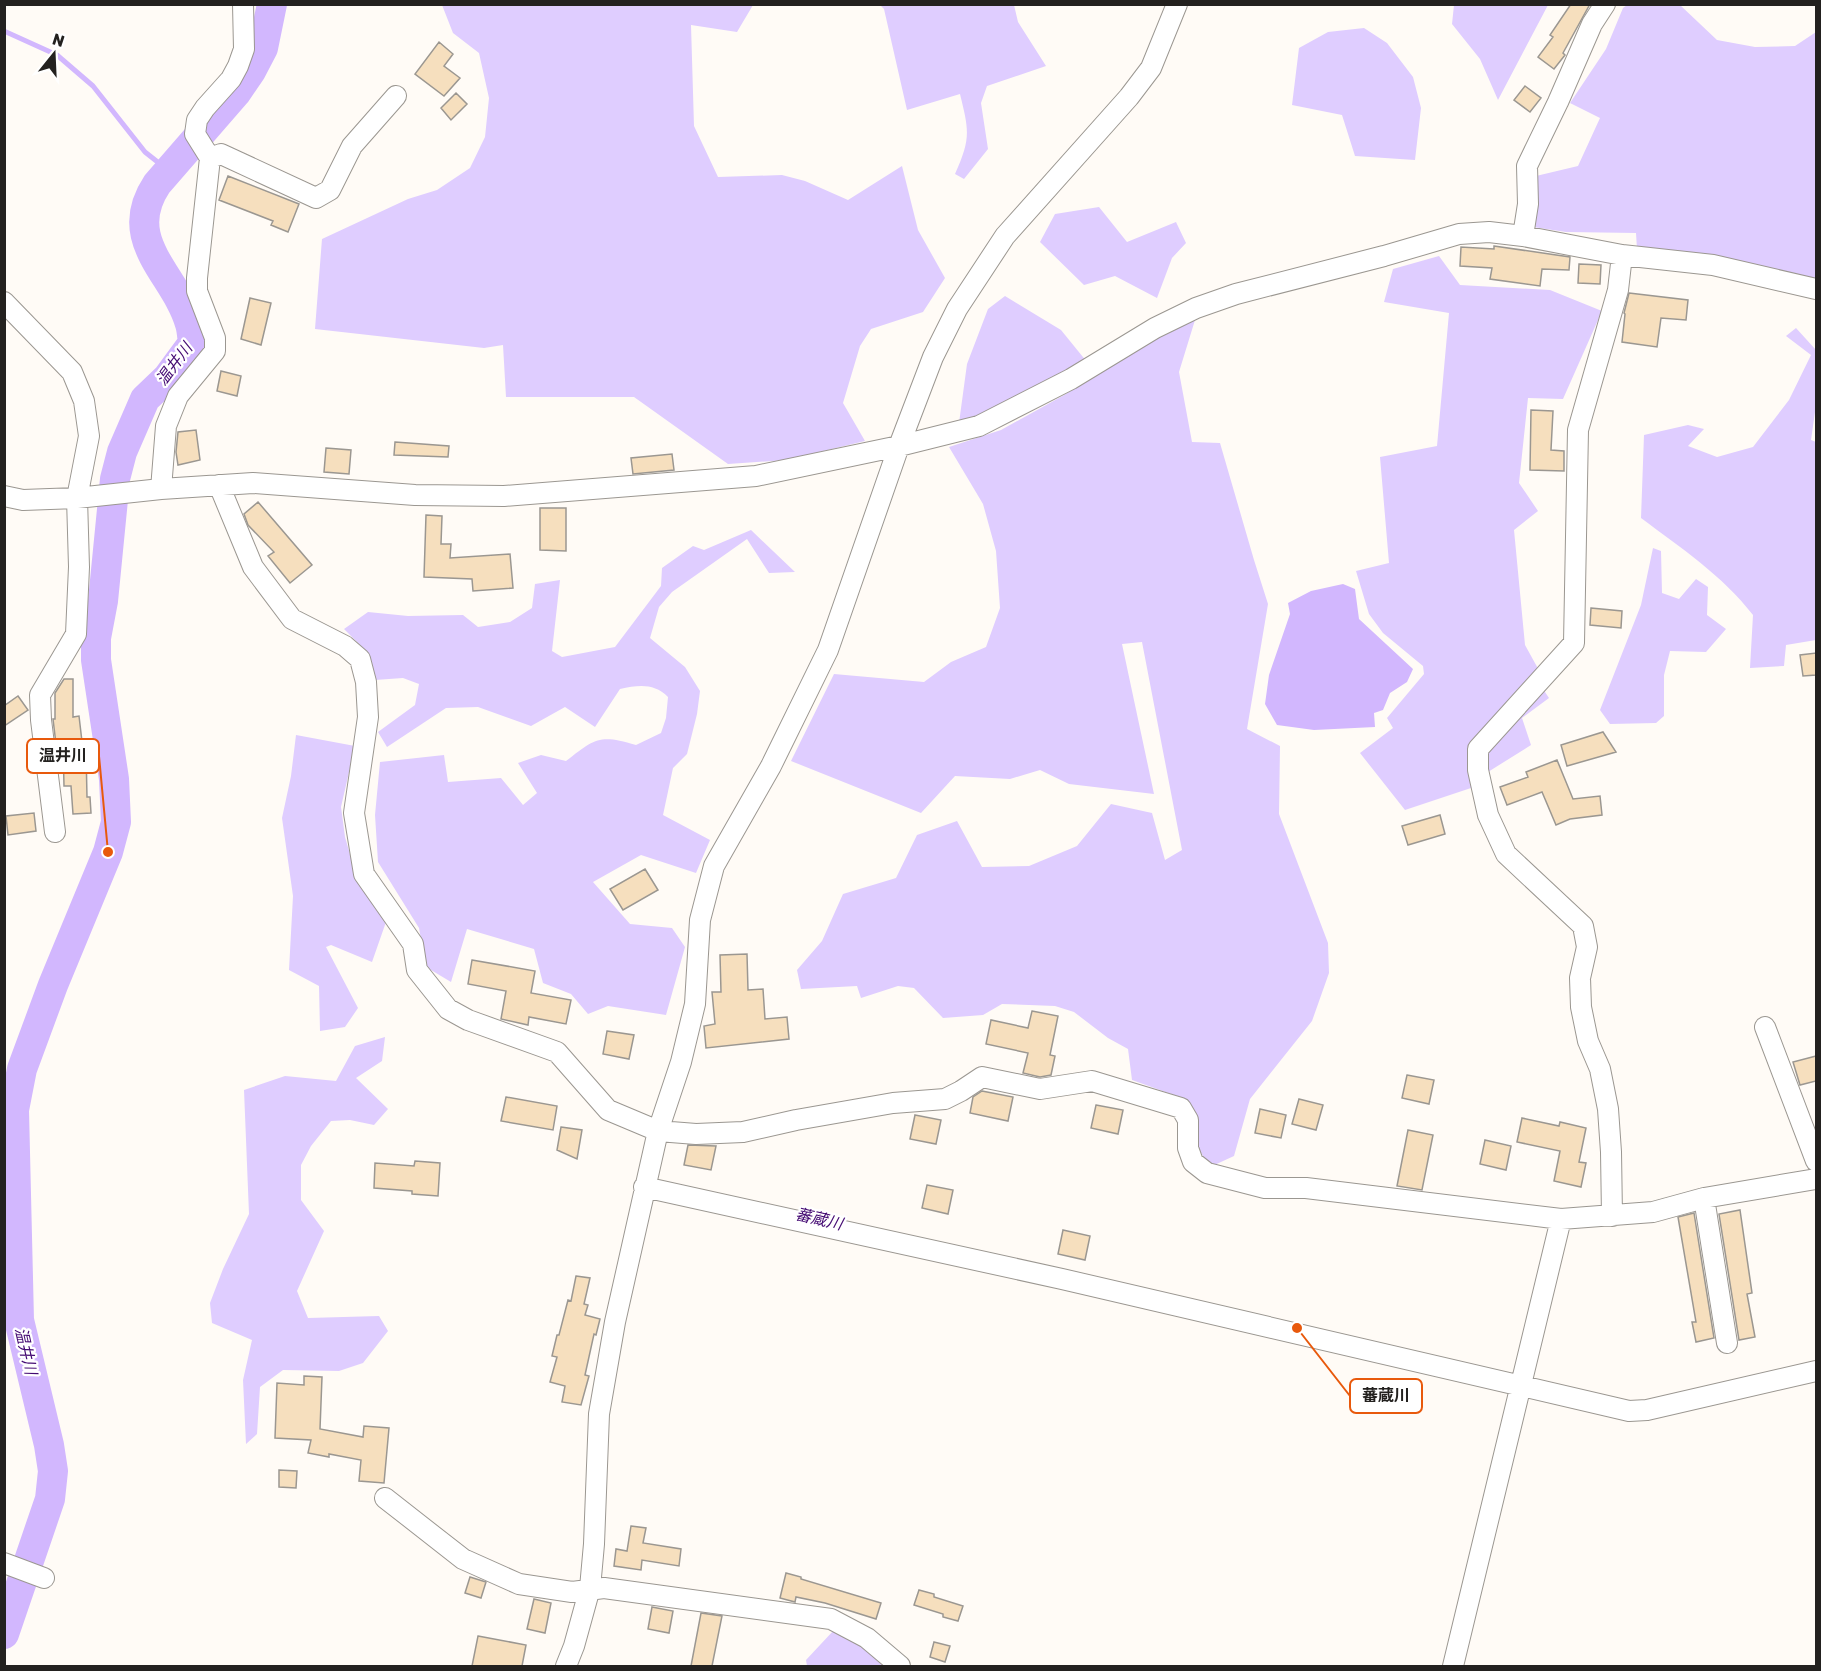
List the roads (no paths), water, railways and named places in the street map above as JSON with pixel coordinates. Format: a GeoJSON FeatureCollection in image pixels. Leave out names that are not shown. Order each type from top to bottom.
{"type":"FeatureCollection","features":[{"type":"Feature","properties":{"kind":"street"},"geometry":{"type":"LineString","coordinates":[[161,489],[166,426],[178,396],[215,351],[215,338],[197,291],[210,158],[195,134],[197,120],[231,79],[238,66],[244,49],[243,4]]}},
{"type":"Feature","properties":{"kind":"street"},"geometry":{"type":"LineString","coordinates":[[566,1666],[590,1588],[599,1414],[615,1322],[658,1131],[681,1062],[695,1004],[700,920],[714,866],[771,766],[828,650],[899,446],[933,357],[957,309],[1005,236],[1129,97],[1151,68],[1177,4]]}},
{"type":"Feature","properties":{"kind":"street"},"geometry":{"type":"LineString","coordinates":[[1523,236],[1528,204],[1527,166],[1592,24],[1605,4]]}},
{"type":"Feature","properties":{"kind":"street"},"geometry":{"type":"LineString","coordinates":[[210,158],[222,154],[316,198],[330,190],[352,146],[396,96]]}},
{"type":"Feature","properties":{"kind":"street"},"geometry":{"type":"LineString","coordinates":[[4,496],[23,500],[83,497],[253,483],[415,495],[504,496],[756,476],[899,446],[979,426],[1071,379],[1155,328],[1196,308],[1236,294],[1459,234],[1489,232],[1523,236],[1622,255],[1713,265],[1816,289]]}},
{"type":"Feature","properties":{"kind":"street"},"geometry":{"type":"LineString","coordinates":[[1612,1216],[1608,1109],[1600,1069],[1588,1041],[1581,1007],[1580,978],[1587,947],[1583,926],[1506,854],[1488,815],[1478,770],[1478,749],[1574,643],[1578,430],[1618,290],[1622,255]]}},
{"type":"Feature","properties":{"kind":"street"},"geometry":{"type":"LineString","coordinates":[[4,302],[72,372],[84,400],[89,436],[83,497],[76,634],[40,695],[41,720],[56,831]]}},
{"type":"Feature","properties":{"kind":"street"},"geometry":{"type":"LineString","coordinates":[[219,485],[253,567],[292,619],[345,646],[360,659],[366,682],[368,717],[354,813],[364,874],[413,944],[417,970],[448,1009],[468,1020],[557,1052],[608,1110],[658,1131],[696,1134],[743,1132],[893,1103],[945,1099],[962,1091],[982,1077],[1040,1089],[1092,1081],[1181,1108],[1188,1119],[1188,1148],[1193,1162],[1207,1173],[1266,1188],[1306,1188],[1561,1219],[1653,1212],[1704,1198],[1816,1179]]}},
{"type":"Feature","properties":{"kind":"street"},"geometry":{"type":"LineString","coordinates":[[1765,1027],[1816,1161]]}},
{"type":"Feature","properties":{"kind":"street"},"geometry":{"type":"LineString","coordinates":[[644,1187],[1523,1383],[1629,1410],[1647,1410],[1816,1371]]}},
{"type":"Feature","properties":{"kind":"street"},"geometry":{"type":"LineString","coordinates":[[1704,1198],[1727,1343]]}},
{"type":"Feature","properties":{"kind":"street"},"geometry":{"type":"LineString","coordinates":[[1453,1666],[1561,1219]]}},
{"type":"Feature","properties":{"kind":"street"},"geometry":{"type":"LineString","coordinates":[[384,1498],[463,1559],[519,1584],[572,1592],[604,1588],[831,1619],[867,1638],[900,1666]]}},
{"type":"Feature","properties":{"kind":"street"},"geometry":{"type":"LineString","coordinates":[[8,1564],[44,1578]]}},
{"type":"Feature","properties":{"kind":"waterway","name":"温井川"},"geometry":{"type":"LineString","coordinates":[[4,1634],[50,1499],[53,1471],[49,1445],[19,1320],[14,1110],[22,1069],[53,985],[108,852],[116,822],[114,779],[96,660],[96,638],[103,601],[115,479],[122,452],[145,399],[168,377],[193,343],[191,326],[183,306],[154,257],[147,240],[144,223],[147,204],[157,184],[236,93],[251,71],[263,48],[272,4]]}},
{"type":"Feature","properties":{"kind":"waterway"},"geometry":{"type":"LineString","coordinates":[[4,31],[57,55],[93,86],[145,152],[169,171]]}},
{"type":"Feature","properties":{"kind":"place","name":"温井川"},"geometry":{"type":"Point","coordinates":[108,852]}},
{"type":"Feature","properties":{"kind":"place","name":"蕃蔵川"},"geometry":{"type":"Point","coordinates":[1297,1328]}}]}
